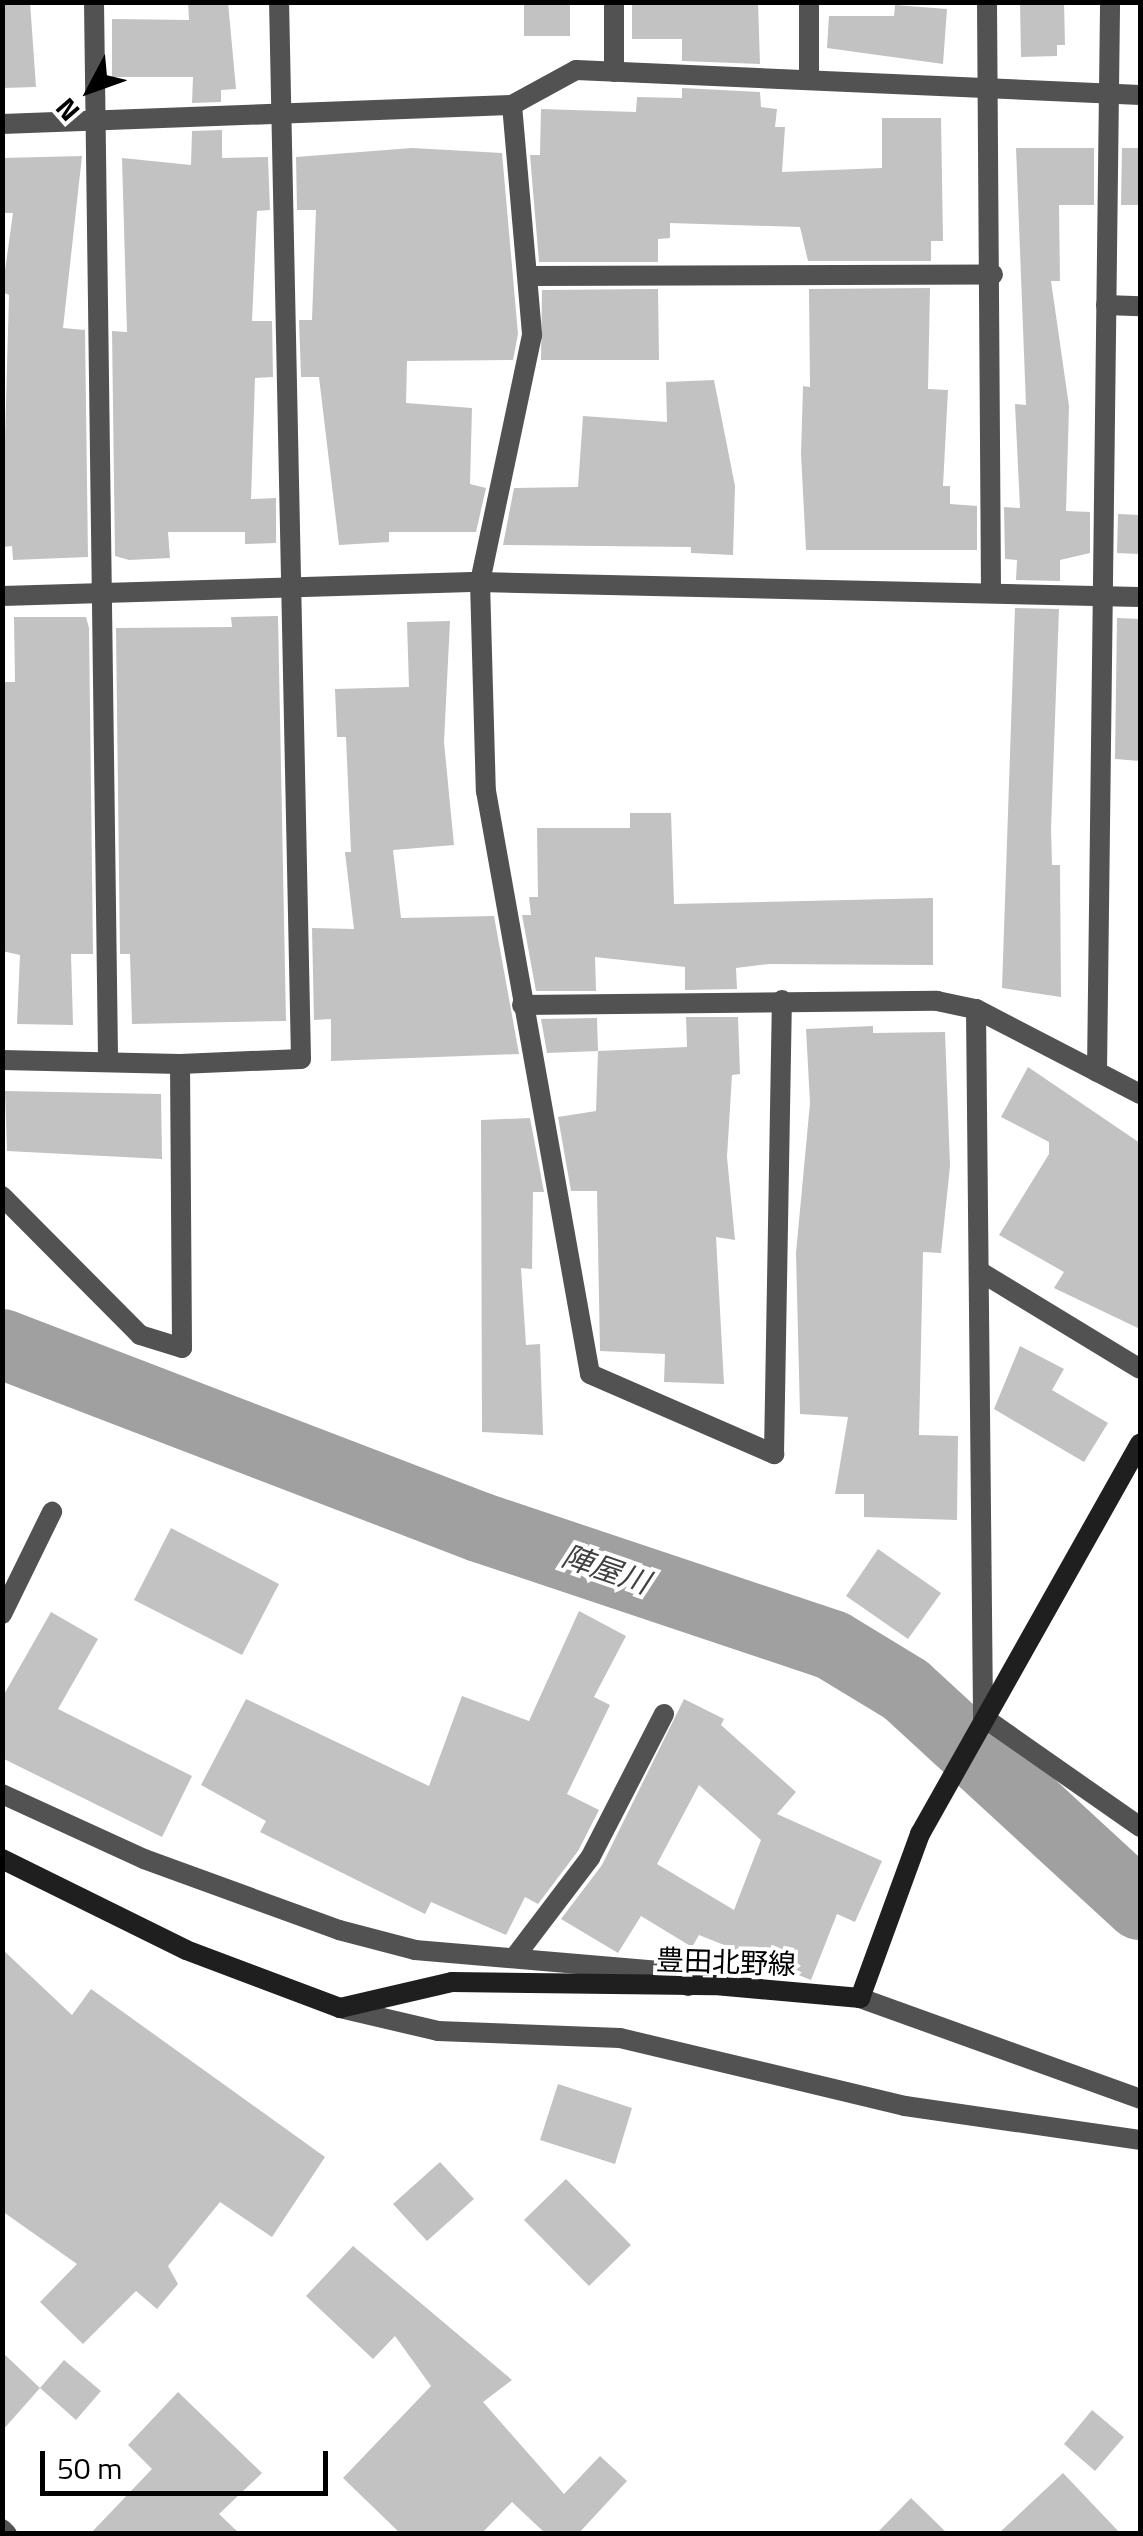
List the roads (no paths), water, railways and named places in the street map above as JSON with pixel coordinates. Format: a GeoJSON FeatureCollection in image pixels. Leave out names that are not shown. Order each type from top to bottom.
{"type":"FeatureCollection","features":[{"type":"Feature","properties":{"kind":"main road"},"geometry":{"type":"LineString","coordinates":[[860,1998],[920,1834],[983,1716],[1140,1444]]}},
{"type":"Feature","properties":{"kind":"main road"},"geometry":{"type":"LineString","coordinates":[[3,1861],[186,1950],[340,2008]]}},
{"type":"Feature","properties":{"kind":"main road","name":"豊田北野線"},"geometry":{"type":"LineString","coordinates":[[340,2008],[452,1982],[688,1986],[860,1998]]}},
{"type":"Feature","properties":{"kind":"street"},"geometry":{"type":"LineString","coordinates":[[94,2],[108,1062]]}},
{"type":"Feature","properties":{"kind":"street"},"geometry":{"type":"LineString","coordinates":[[2,1060],[180,1064],[302,1059],[279,2]]}},
{"type":"Feature","properties":{"kind":"street"},"geometry":{"type":"LineString","coordinates":[[614,2],[614,72]]}},
{"type":"Feature","properties":{"kind":"street"},"geometry":{"type":"LineString","coordinates":[[809,2],[809,77]]}},
{"type":"Feature","properties":{"kind":"street"},"geometry":{"type":"LineString","coordinates":[[987,2],[985,93],[993,274],[991,592]]}},
{"type":"Feature","properties":{"kind":"street"},"geometry":{"type":"LineString","coordinates":[[1096,1072],[1110,2]]}},
{"type":"Feature","properties":{"kind":"street"},"geometry":{"type":"LineString","coordinates":[[2,124],[281,118],[512,104],[576,70],[809,77],[985,93],[1140,95]]}},
{"type":"Feature","properties":{"kind":"street"},"geometry":{"type":"LineString","coordinates":[[512,104],[532,276],[532,335],[480,582],[486,791],[590,1374],[774,1454],[782,1000]]}},
{"type":"Feature","properties":{"kind":"street"},"geometry":{"type":"LineString","coordinates":[[532,276],[993,274]]}},
{"type":"Feature","properties":{"kind":"street"},"geometry":{"type":"LineString","coordinates":[[1106,305],[1140,306]]}},
{"type":"Feature","properties":{"kind":"street"},"geometry":{"type":"LineString","coordinates":[[2,596],[480,582],[1140,598]]}},
{"type":"Feature","properties":{"kind":"street"},"geometry":{"type":"LineString","coordinates":[[522,1005],[937,1001],[976,1010],[1140,1094]]}},
{"type":"Feature","properties":{"kind":"street"},"geometry":{"type":"LineString","coordinates":[[976,1010],[983,1716],[1140,1828]]}},
{"type":"Feature","properties":{"kind":"street"},"geometry":{"type":"LineString","coordinates":[[2,1196],[140,1335],[182,1348],[180,1064]]}},
{"type":"Feature","properties":{"kind":"street"},"geometry":{"type":"LineString","coordinates":[[979,1271],[1140,1370]]}},
{"type":"Feature","properties":{"kind":"street"},"geometry":{"type":"LineString","coordinates":[[2,1614],[52,1512]]}},
{"type":"Feature","properties":{"kind":"street"},"geometry":{"type":"LineString","coordinates":[[514,1958],[590,1858],[664,1714]]}},
{"type":"Feature","properties":{"kind":"street"},"geometry":{"type":"LineString","coordinates":[[2,1794],[144,1859],[339,1930],[415,1950],[674,1972],[688,1986]]}},
{"type":"Feature","properties":{"kind":"street"},"geometry":{"type":"LineString","coordinates":[[860,1998],[1140,2099]]}},
{"type":"Feature","properties":{"kind":"street"},"geometry":{"type":"LineString","coordinates":[[340,2008],[438,2031],[620,2038],[906,2106],[1140,2140]]}},
{"type":"Feature","properties":{"kind":"waterway","name":"陣屋川"},"geometry":{"type":"LineString","coordinates":[[2,1344],[479,1527],[832,1645],[906,1690],[1140,1905]]}}]}
